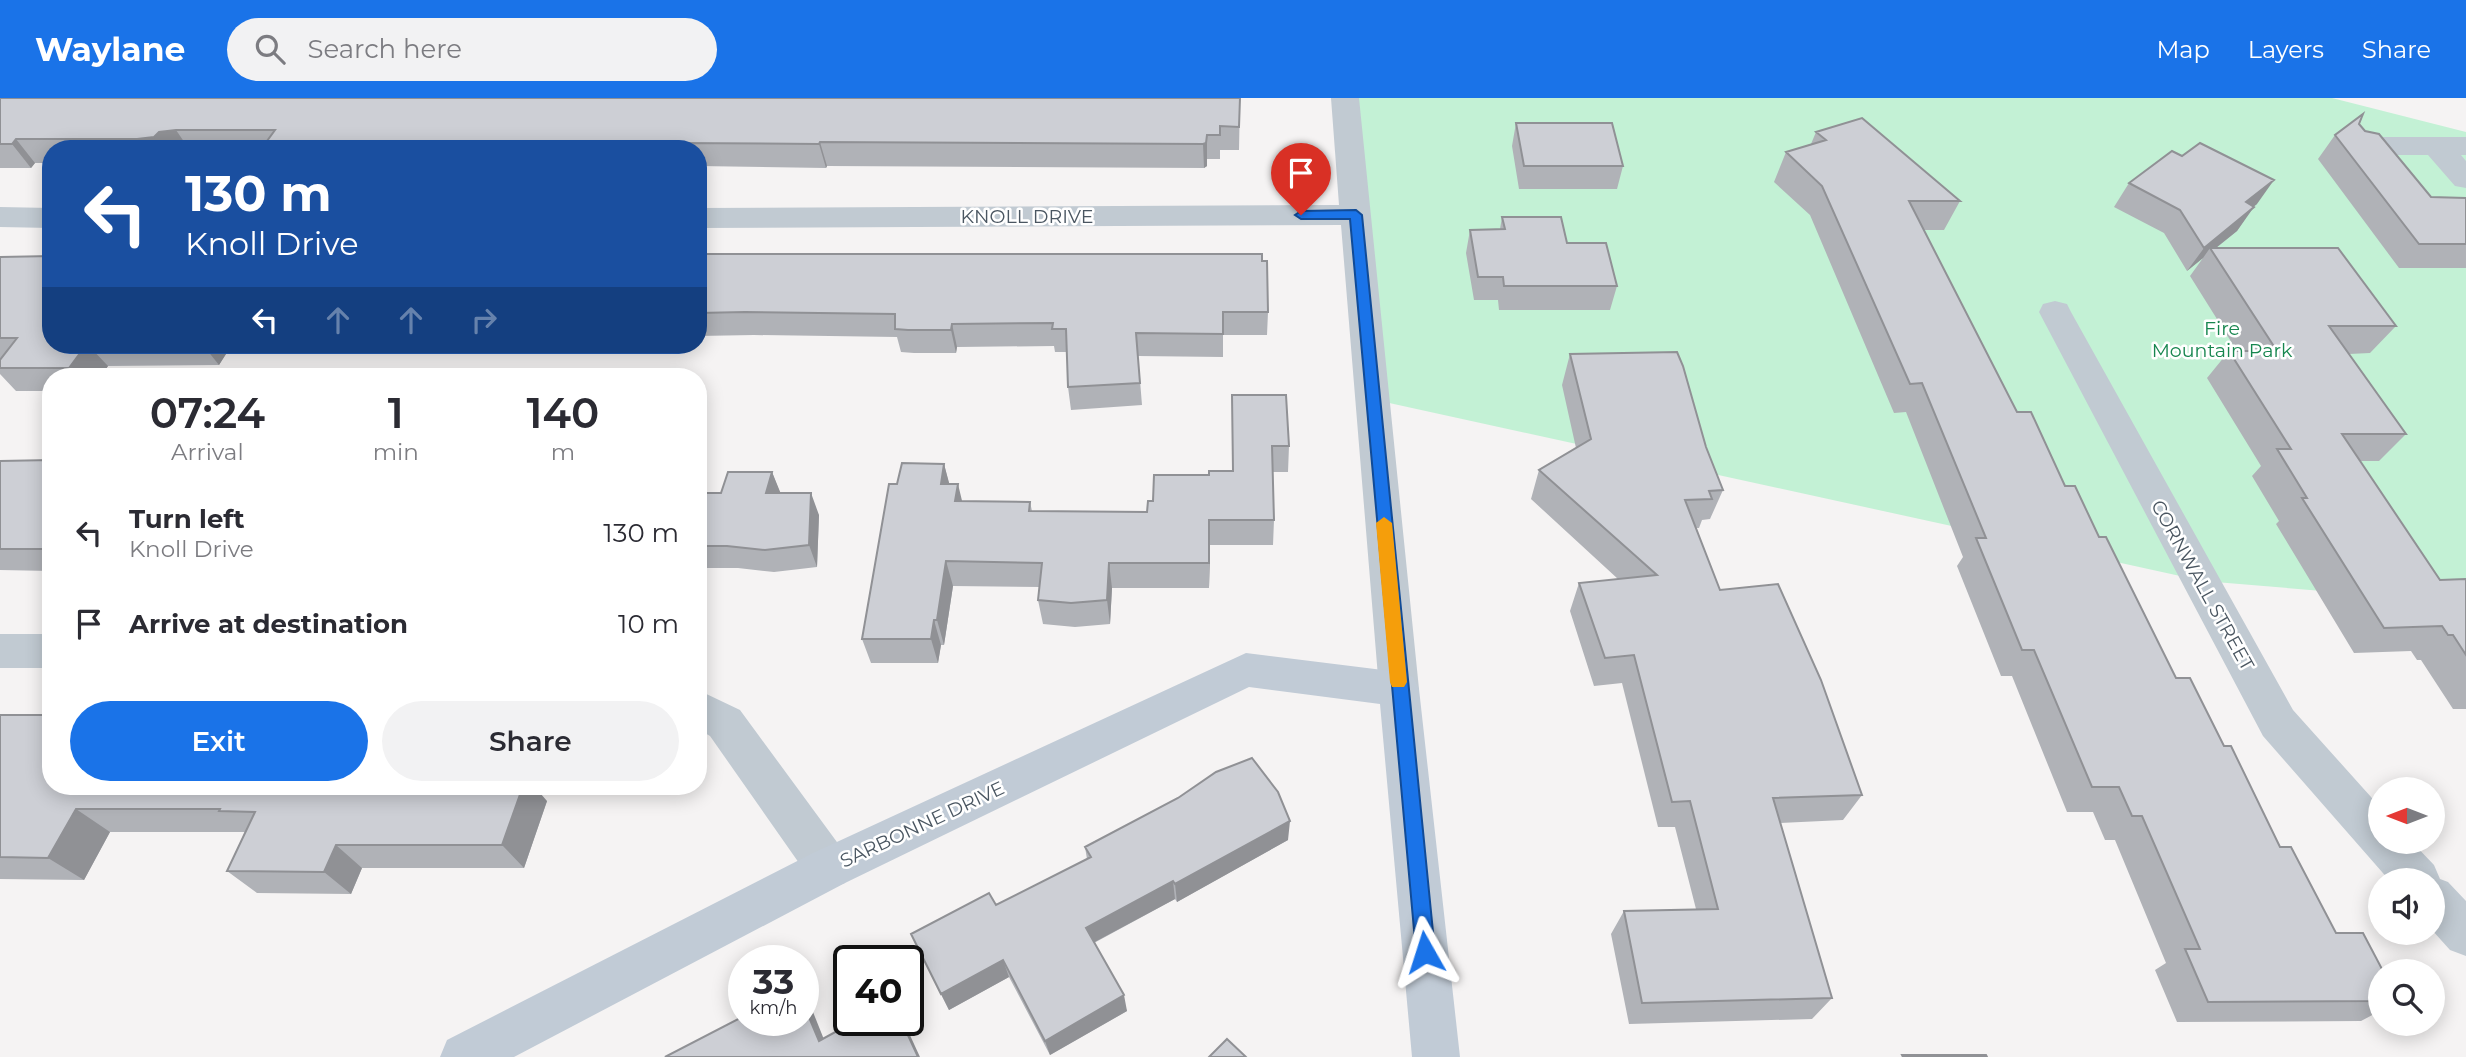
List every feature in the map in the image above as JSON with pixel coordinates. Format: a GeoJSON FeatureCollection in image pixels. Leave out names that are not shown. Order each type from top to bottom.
{"type":"FeatureCollection","features":[{"type":"Feature","properties":{"kind":"street"},"geometry":{"type":"LineString","coordinates":[[1345,98],[1436,1057]]}},
{"type":"Feature","properties":{"kind":"street"},"geometry":{"type":"LineString","coordinates":[[2358,146],[2466,146]]}},
{"type":"Feature","properties":{"kind":"street"},"geometry":{"type":"LineString","coordinates":[[2436,146],[2466,179]]}},
{"type":"Feature","properties":{"kind":"street","name":"KNOLL DRIVE"},"geometry":{"type":"LineString","coordinates":[[707,218],[1356,215]]}},
{"type":"Feature","properties":{"kind":"street"},"geometry":{"type":"LineString","coordinates":[[0,217],[42,218]]}},
{"type":"Feature","properties":{"kind":"street","name":"CORNWALL STREET"},"geometry":{"type":"LineString","coordinates":[[2054,312],[2278,723],[2368,824]]}},
{"type":"Feature","properties":{"kind":"street"},"geometry":{"type":"LineString","coordinates":[[0,651],[42,651]]}},
{"type":"Feature","properties":{"kind":"street","name":"SARBONNE DRIVE"},"geometry":{"type":"LineString","coordinates":[[464,1057],[829,868],[1246,670],[1399,689]]}},
{"type":"Feature","properties":{"kind":"street"},"geometry":{"type":"LineString","coordinates":[[707,713],[726,723],[829,868]]}},
{"type":"Feature","properties":{"kind":"street"},"geometry":{"type":"LineString","coordinates":[[2395,854],[2407,868]]}},
{"type":"Feature","properties":{"kind":"street"},"geometry":{"type":"LineString","coordinates":[[2445,911],[2466,934]]}},
{"type":"Feature","properties":{"kind":"green space","name":"Fire Mountain Park"},"geometry":{"type":"Polygon","coordinates":[[[1344,98],[2332,98],[2466,132],[2466,603],[2203,581],[1371,399],[1344,98]]]}},
{"type":"Feature","properties":{"kind":"building"},"geometry":{"type":"Polygon","coordinates":[[[0,98],[1240,98],[1239,127],[1220,126],[1220,135],[1207,135],[1206,143],[1203,144],[268,140],[275,130],[176,130],[137,139],[16,139],[12,144],[0,144],[0,98]]]}},
{"type":"Feature","properties":{"kind":"building"},"geometry":{"type":"Polygon","coordinates":[[[2363,114],[2359,124],[2365,131],[2379,134],[2431,197],[2466,198],[2466,244],[2419,244],[2335,135],[2363,114]]]}},
{"type":"Feature","properties":{"kind":"building"},"geometry":{"type":"Polygon","coordinates":[[[1862,118],[1960,201],[1909,201],[2017,412],[2031,412],[2065,486],[2075,486],[2099,537],[2106,537],[2176,678],[2190,678],[2224,746],[2231,746],[2280,847],[2291,847],[2336,933],[2363,933],[2377,959],[2368,959],[2368,1001],[2208,1002],[2185,949],[2200,949],[2142,816],[2132,816],[2119,787],[2092,787],[2034,650],[2022,650],[1976,538],[1986,538],[1922,383],[1910,384],[1822,186],[1786,152],[1826,140],[1816,132],[1862,118]]]}},
{"type":"Feature","properties":{"kind":"building"},"geometry":{"type":"Polygon","coordinates":[[[1516,123],[1612,123],[1623,166],[1524,166],[1516,123]]]}},
{"type":"Feature","properties":{"kind":"building"},"geometry":{"type":"Polygon","coordinates":[[[2200,143],[2274,180],[2246,202],[2254,207],[2204,248],[2180,210],[2129,183],[2172,151],[2182,156],[2200,143]]]}},
{"type":"Feature","properties":{"kind":"building"},"geometry":{"type":"Polygon","coordinates":[[[1502,217],[1561,217],[1567,243],[1606,243],[1617,286],[1504,286],[1503,277],[1478,277],[1470,230],[1505,229],[1502,217]]]}},
{"type":"Feature","properties":{"kind":"building"},"geometry":{"type":"Polygon","coordinates":[[[2210,248],[2338,248],[2396,326],[2329,326],[2406,434],[2342,434],[2440,580],[2466,579],[2466,655],[2453,635],[2448,635],[2442,626],[2384,628],[2302,498],[2307,498],[2277,449],[2291,449],[2229,351],[2277,351],[2210,248]]]}},
{"type":"Feature","properties":{"kind":"building"},"geometry":{"type":"Polygon","coordinates":[[[707,254],[1262,254],[1262,261],[1267,261],[1268,312],[1223,312],[1223,334],[1136,333],[1140,383],[1068,387],[1066,329],[1052,329],[1053,323],[952,324],[951,330],[908,330],[895,329],[895,314],[707,313],[707,254]]]}},
{"type":"Feature","properties":{"kind":"building"},"geometry":{"type":"Polygon","coordinates":[[[42,256],[42,354],[79,354],[69,368],[0,368],[0,360],[17,338],[0,338],[0,257],[42,256]]]}},
{"type":"Feature","properties":{"kind":"building"},"geometry":{"type":"Polygon","coordinates":[[[1677,352],[1706,447],[1723,490],[1709,491],[1712,499],[1685,500],[1720,590],[1778,584],[1821,680],[1862,795],[1773,798],[1832,998],[1642,1003],[1624,911],[1718,909],[1690,801],[1672,802],[1634,655],[1605,658],[1579,583],[1657,575],[1539,470],[1591,439],[1570,354],[1677,352]]]}},
{"type":"Feature","properties":{"kind":"building"},"geometry":{"type":"Polygon","coordinates":[[[1232,395],[1286,395],[1289,446],[1272,446],[1274,520],[1209,520],[1209,563],[1109,563],[1107,600],[1071,603],[1038,600],[1042,563],[946,561],[937,620],[934,620],[931,639],[862,639],[889,484],[897,484],[902,463],[944,464],[941,484],[958,484],[955,501],[1030,502],[1029,511],[1147,512],[1148,501],[1153,501],[1154,475],[1209,475],[1209,471],[1233,471],[1232,395]]]}},
{"type":"Feature","properties":{"kind":"building"},"geometry":{"type":"Polygon","coordinates":[[[42,460],[42,549],[0,549],[0,461],[42,460]]]}},
{"type":"Feature","properties":{"kind":"building"},"geometry":{"type":"Polygon","coordinates":[[[728,472],[772,472],[766,493],[811,493],[809,545],[765,550],[707,546],[707,493],[721,493],[728,472]]]}},
{"type":"Feature","properties":{"kind":"building"},"geometry":{"type":"Polygon","coordinates":[[[0,715],[42,715],[42,795],[520,795],[502,845],[336,845],[324,872],[227,871],[255,812],[219,811],[220,809],[76,809],[48,858],[0,857],[0,715]]]}},
{"type":"Feature","properties":{"kind":"building"},"geometry":{"type":"Polygon","coordinates":[[[1252,758],[1278,792],[1290,821],[1175,884],[1173,881],[1086,928],[1124,995],[1045,1041],[1003,960],[941,994],[924,960],[924,945],[916,945],[911,934],[989,893],[996,905],[1091,857],[1085,847],[1178,798],[1216,772],[1252,758]]]}},
{"type":"Feature","properties":{"kind":"building"},"geometry":{"type":"Polygon","coordinates":[[[728,1024],[728,1036],[817,1036],[819,1041],[833,1033],[833,1036],[908,1036],[918,1057],[665,1057],[728,1024]]]}},
{"type":"Feature","properties":{"kind":"building"},"geometry":{"type":"Polygon","coordinates":[[[1227,1039],[1246,1057],[1209,1057],[1227,1039]]]}},
{"type":"Feature","properties":{"kind":"building"},"geometry":{"type":"Polygon","coordinates":[[[1902,1055],[1986,1055],[1987,1057],[1903,1057],[1902,1055]]]}},
{"type":"Feature","properties":{"kind":"slow traffic"},"geometry":{"type":"LineString","coordinates":[[1384,523],[1398,682]]}},
{"type":"Feature","properties":{"kind":"route"},"geometry":{"type":"LineString","coordinates":[[1301,215],[1356,215],[1425,952]]}}]}
